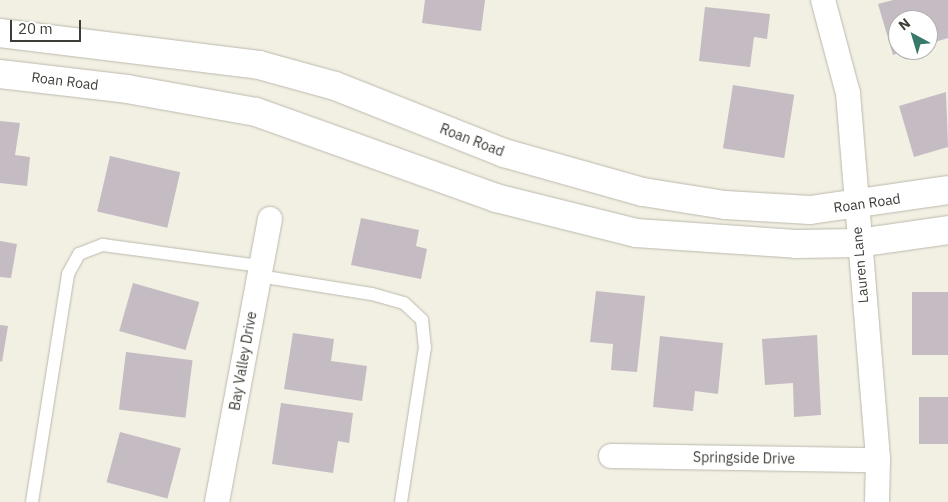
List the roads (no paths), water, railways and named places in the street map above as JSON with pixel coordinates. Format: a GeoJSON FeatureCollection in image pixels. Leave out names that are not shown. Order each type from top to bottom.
{"type":"FeatureCollection","features":[{"type":"Feature","properties":{"kind":"street","name":"Lauren Lane"},"geometry":{"type":"LineString","coordinates":[[823,0],[848,93],[855,207],[878,460],[877,502]]}},
{"type":"Feature","properties":{"kind":"street","name":"Roan Road"},"geometry":{"type":"LineString","coordinates":[[0,33],[259,65],[336,86],[504,153],[644,192],[734,205],[810,210],[855,207],[948,190]]}},
{"type":"Feature","properties":{"kind":"street","name":"Roan Road"},"geometry":{"type":"LineString","coordinates":[[0,74],[136,90],[256,112],[496,198],[636,233],[729,242],[858,243],[948,230]]}},
{"type":"Feature","properties":{"kind":"street","name":"Bay Valley Drive"},"geometry":{"type":"LineString","coordinates":[[217,502],[270,219]]}},
{"type":"Feature","properties":{"kind":"street","name":"Springside Drive"},"geometry":{"type":"LineString","coordinates":[[611,456],[878,460]]}},
{"type":"Feature","properties":{"kind":"lane"},"geometry":{"type":"LineString","coordinates":[[32,502],[68,274],[79,254],[103,245],[260,271],[372,294],[404,303],[422,320],[425,347],[401,502]]}}]}
